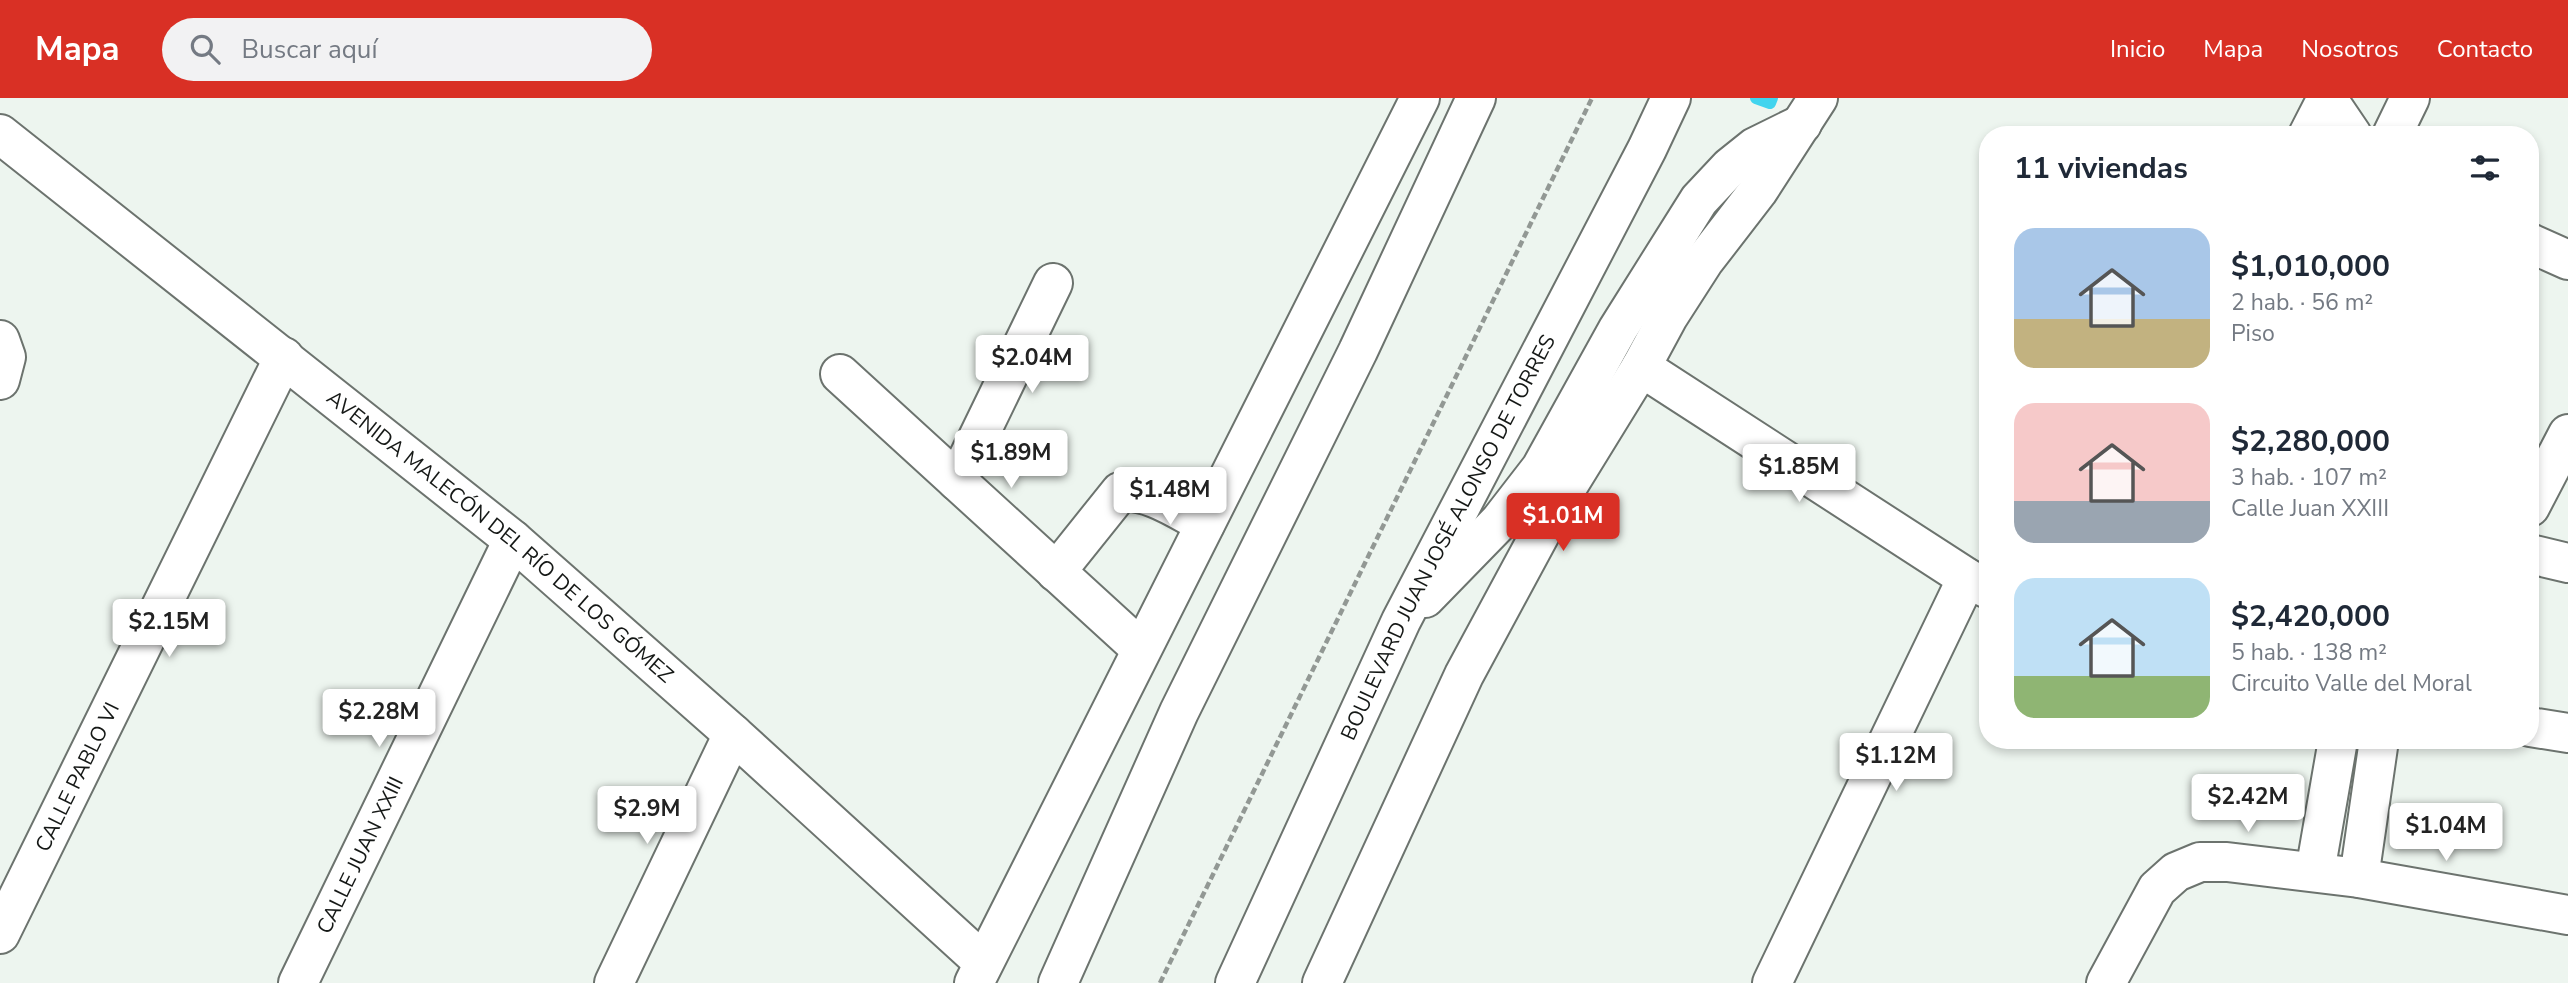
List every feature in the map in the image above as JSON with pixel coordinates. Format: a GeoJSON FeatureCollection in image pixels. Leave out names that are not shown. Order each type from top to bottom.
{"type":"FeatureCollection","features":[{"type":"Feature","properties":{"kind":"street"},"geometry":{"type":"LineString","coordinates":[[978,973],[1420,98]]}},
{"type":"Feature","properties":{"kind":"street","name":"BOULEVARD JUAN JOSÉ ALONSO DE TORRES"},"geometry":{"type":"LineString","coordinates":[[1235,983],[1401,621],[1671,98]]}},
{"type":"Feature","properties":{"kind":"street"},"geometry":{"type":"LineString","coordinates":[[2313,126],[2327,98],[2346,126]]}},
{"type":"Feature","properties":{"kind":"street"},"geometry":{"type":"LineString","coordinates":[[2396,126],[2410,98]]}},
{"type":"Feature","properties":{"kind":"street"},"geometry":{"type":"LineString","coordinates":[[1058,983],[1179,712],[1358,351],[1470,111]]}},
{"type":"Feature","properties":{"kind":"street"},"geometry":{"type":"LineString","coordinates":[[1337,976],[1464,674],[1553,510],[1668,317],[1697,272],[1758,191],[1810,111]]}},
{"type":"Feature","properties":{"kind":"street"},"geometry":{"type":"LineString","coordinates":[[1401,621],[1500,521],[1535,477],[1618,329],[1699,200],[1730,167],[1810,111]]}},
{"type":"Feature","properties":{"kind":"street","name":"AVENIDA MALECÓN DEL RÍO DE LOS GÓMEZ"},"geometry":{"type":"LineString","coordinates":[[0,134],[513,540],[733,734],[978,973]]}},
{"type":"Feature","properties":{"kind":"street"},"geometry":{"type":"LineString","coordinates":[[2539,247],[2568,260]]}},
{"type":"Feature","properties":{"kind":"street"},"geometry":{"type":"LineString","coordinates":[[957,481],[1053,283]]}},
{"type":"Feature","properties":{"kind":"street"},"geometry":{"type":"LineString","coordinates":[[0,340],[6,357],[0,380]]}},
{"type":"Feature","properties":{"kind":"street","name":"CALLE PABLO VI"},"geometry":{"type":"LineString","coordinates":[[0,934],[284,357]]}},
{"type":"Feature","properties":{"kind":"street"},"geometry":{"type":"LineString","coordinates":[[1641,366],[1978,583],[1772,983]]}},
{"type":"Feature","properties":{"kind":"street"},"geometry":{"type":"LineString","coordinates":[[840,374],[1141,649]]}},
{"type":"Feature","properties":{"kind":"street"},"geometry":{"type":"LineString","coordinates":[[2539,490],[2568,434]]}},
{"type":"Feature","properties":{"kind":"street"},"geometry":{"type":"LineString","coordinates":[[1056,572],[1120,492],[1132,491],[1148,495],[1205,524]]}},
{"type":"Feature","properties":{"kind":"street","name":"CALLE JUAN XXIII"},"geometry":{"type":"LineString","coordinates":[[298,983],[513,540]]}},
{"type":"Feature","properties":{"kind":"street"},"geometry":{"type":"LineString","coordinates":[[2539,556],[2568,563]]}},
{"type":"Feature","properties":{"kind":"street"},"geometry":{"type":"LineString","coordinates":[[2539,728],[2568,733]]}},
{"type":"Feature","properties":{"kind":"street"},"geometry":{"type":"LineString","coordinates":[[614,983],[733,734]]}},
{"type":"Feature","properties":{"kind":"street"},"geometry":{"type":"LineString","coordinates":[[2315,872],[2336,749]]}},
{"type":"Feature","properties":{"kind":"street"},"geometry":{"type":"LineString","coordinates":[[2359,878],[2378,749]]}},
{"type":"Feature","properties":{"kind":"street"},"geometry":{"type":"LineString","coordinates":[[2106,983],[2157,889],[2168,877],[2185,866],[2200,862],[2227,862],[2359,878],[2568,915]]}},
{"type":"Feature","properties":{"kind":"path"},"geometry":{"type":"LineString","coordinates":[[1160,983],[1592,98]]}},
{"type":"Feature","properties":{"kind":"waterway"},"geometry":{"type":"LineString","coordinates":[[1756,98],[1770,103],[1772,98]]}}]}
